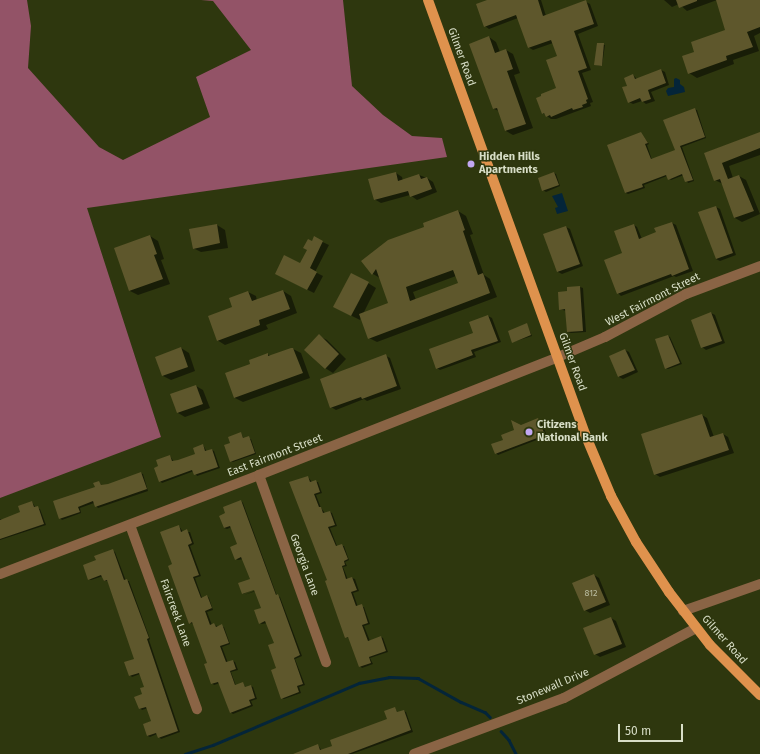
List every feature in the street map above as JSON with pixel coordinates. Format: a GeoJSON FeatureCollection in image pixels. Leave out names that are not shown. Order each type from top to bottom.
{"type":"FeatureCollection","features":[{"type":"Feature","properties":{"kind":"main road","name":"Gilmer Road"},"geometry":{"type":"LineString","coordinates":[[428,0],[597,465],[611,496],[644,556],[683,611],[731,667],[760,695]]}},
{"type":"Feature","properties":{"kind":"street","name":"West Fairmont Street"},"geometry":{"type":"LineString","coordinates":[[558,357],[622,329],[686,294],[760,266]]}},
{"type":"Feature","properties":{"kind":"street","name":"East Fairmont Street"},"geometry":{"type":"LineString","coordinates":[[0,574],[259,476],[558,357]]}},
{"type":"Feature","properties":{"kind":"street","name":"Georgia Lane"},"geometry":{"type":"LineString","coordinates":[[259,476],[326,662]]}},
{"type":"Feature","properties":{"kind":"street","name":"Faircreek Lane"},"geometry":{"type":"LineString","coordinates":[[130,525],[197,709]]}},
{"type":"Feature","properties":{"kind":"street"},"geometry":{"type":"LineString","coordinates":[[683,611],[760,584]]}},
{"type":"Feature","properties":{"kind":"street","name":"Stonewall Drive"},"geometry":{"type":"LineString","coordinates":[[421,753],[564,698],[696,628]]}},
{"type":"Feature","properties":{"kind":"shaded area"},"geometry":{"type":"Polygon","coordinates":[[[0,0],[27,0],[31,26],[28,68],[99,147],[123,160],[210,117],[196,77],[251,50],[213,1],[201,0],[343,0],[352,86],[383,115],[412,136],[442,138],[447,157],[87,208],[161,437],[0,498],[0,0]]]}},
{"type":"Feature","properties":{"kind":"water"},"geometry":{"type":"Polygon","coordinates":[[[676,78],[680,80],[680,84],[684,87],[685,92],[668,96],[666,91],[668,88],[674,87],[674,79],[676,78]]]}},
{"type":"Feature","properties":{"kind":"water"},"geometry":{"type":"Polygon","coordinates":[[[562,193],[568,211],[557,214],[555,208],[558,207],[552,196],[562,193]]]}},
{"type":"Feature","properties":{"kind":"building"},"geometry":{"type":"Polygon","coordinates":[[[487,0],[538,0],[543,16],[586,0],[594,24],[574,31],[587,68],[578,71],[588,99],[586,100],[587,103],[582,105],[583,107],[573,110],[572,108],[551,117],[550,115],[546,117],[544,113],[542,114],[536,98],[541,96],[541,94],[556,88],[546,60],[557,56],[551,40],[528,48],[516,15],[484,27],[476,4],[487,0]]]}},
{"type":"Feature","properties":{"kind":"building"},"geometry":{"type":"Polygon","coordinates":[[[676,0],[697,0],[697,1],[679,8],[676,0]]]}},
{"type":"Feature","properties":{"kind":"building"},"geometry":{"type":"Polygon","coordinates":[[[716,0],[760,0],[760,27],[747,32],[753,47],[726,56],[727,60],[688,74],[682,56],[694,52],[691,42],[725,30],[716,0]]]}},
{"type":"Feature","properties":{"kind":"building"},"geometry":{"type":"Polygon","coordinates":[[[489,36],[495,53],[506,49],[513,69],[507,71],[526,124],[505,131],[497,108],[493,109],[469,44],[489,36]]]}},
{"type":"Feature","properties":{"kind":"building"},"geometry":{"type":"Polygon","coordinates":[[[597,43],[604,43],[602,66],[594,65],[597,43]]]}},
{"type":"Feature","properties":{"kind":"building"},"geometry":{"type":"Polygon","coordinates":[[[661,69],[666,83],[648,90],[651,99],[642,102],[640,98],[628,103],[622,87],[627,86],[624,78],[633,74],[635,79],[661,69]]]}},
{"type":"Feature","properties":{"kind":"building"},"geometry":{"type":"Polygon","coordinates":[[[695,108],[705,137],[680,146],[693,180],[685,182],[682,174],[668,180],[666,175],[642,184],[643,187],[625,193],[607,145],[641,132],[648,143],[645,144],[651,159],[675,150],[663,120],[695,108]]]}},
{"type":"Feature","properties":{"kind":"building"},"geometry":{"type":"Polygon","coordinates":[[[760,132],[760,148],[722,163],[728,179],[739,175],[754,211],[734,218],[720,179],[714,181],[704,153],[760,132]]]}},
{"type":"Feature","properties":{"kind":"building"},"geometry":{"type":"Polygon","coordinates":[[[396,172],[398,181],[419,174],[421,179],[427,177],[432,189],[410,197],[408,191],[374,200],[368,179],[396,172]]]}},
{"type":"Feature","properties":{"kind":"building"},"geometry":{"type":"Polygon","coordinates":[[[554,172],[559,185],[542,191],[538,178],[554,172]]]}},
{"type":"Feature","properties":{"kind":"building"},"geometry":{"type":"Polygon","coordinates":[[[716,206],[733,253],[716,259],[698,212],[716,206]]]}},
{"type":"Feature","properties":{"kind":"building"},"geometry":{"type":"Polygon","coordinates":[[[458,210],[465,230],[463,231],[478,275],[483,273],[490,293],[368,339],[359,314],[388,303],[376,269],[372,275],[361,261],[388,240],[424,227],[423,223],[458,210]],[[453,270],[406,287],[410,301],[458,283],[453,270]]]}},
{"type":"Feature","properties":{"kind":"building"},"geometry":{"type":"Polygon","coordinates":[[[672,222],[689,269],[617,294],[604,260],[622,253],[614,231],[634,224],[639,239],[656,232],[654,228],[672,222]]]}},
{"type":"Feature","properties":{"kind":"building"},"geometry":{"type":"Polygon","coordinates":[[[217,224],[220,243],[193,249],[189,229],[217,224]]]}},
{"type":"Feature","properties":{"kind":"building"},"geometry":{"type":"Polygon","coordinates":[[[566,226],[580,264],[557,272],[543,234],[566,226]]]}},
{"type":"Feature","properties":{"kind":"building"},"geometry":{"type":"Polygon","coordinates":[[[150,235],[157,254],[154,255],[163,279],[129,291],[114,248],[150,235]]]}},
{"type":"Feature","properties":{"kind":"building"},"geometry":{"type":"Polygon","coordinates":[[[314,236],[323,241],[310,268],[317,272],[307,290],[275,274],[284,255],[300,263],[307,250],[303,248],[308,239],[312,241],[314,236]]]}},
{"type":"Feature","properties":{"kind":"building"},"geometry":{"type":"Polygon","coordinates":[[[351,273],[369,282],[351,316],[333,307],[351,273]]]}},
{"type":"Feature","properties":{"kind":"building"},"geometry":{"type":"Polygon","coordinates":[[[580,286],[583,331],[567,332],[565,309],[559,310],[558,292],[567,291],[567,287],[580,286]]]}},
{"type":"Feature","properties":{"kind":"building"},"geometry":{"type":"Polygon","coordinates":[[[283,290],[290,309],[259,320],[260,325],[217,341],[208,316],[232,307],[229,298],[248,291],[252,301],[283,290]]]}},
{"type":"Feature","properties":{"kind":"building"},"geometry":{"type":"Polygon","coordinates":[[[711,312],[722,341],[701,348],[691,320],[711,312]]]}},
{"type":"Feature","properties":{"kind":"building"},"geometry":{"type":"Polygon","coordinates":[[[488,315],[498,341],[471,350],[473,355],[436,369],[429,349],[473,333],[469,322],[488,315]]]}},
{"type":"Feature","properties":{"kind":"building"},"geometry":{"type":"Polygon","coordinates":[[[527,323],[531,335],[512,343],[508,331],[527,323]]]}},
{"type":"Feature","properties":{"kind":"building"},"geometry":{"type":"Polygon","coordinates":[[[319,334],[339,354],[325,369],[304,350],[319,334]]]}},
{"type":"Feature","properties":{"kind":"building"},"geometry":{"type":"Polygon","coordinates":[[[668,335],[680,363],[665,369],[655,339],[668,335]]]}},
{"type":"Feature","properties":{"kind":"building"},"geometry":{"type":"Polygon","coordinates":[[[181,347],[188,367],[162,376],[155,357],[181,347]]]}},
{"type":"Feature","properties":{"kind":"building"},"geometry":{"type":"Polygon","coordinates":[[[293,348],[303,373],[234,398],[225,373],[250,364],[249,360],[268,353],[268,356],[293,348]]]}},
{"type":"Feature","properties":{"kind":"building"},"geometry":{"type":"Polygon","coordinates":[[[625,349],[635,370],[618,377],[609,356],[625,349]]]}},
{"type":"Feature","properties":{"kind":"building"},"geometry":{"type":"Polygon","coordinates":[[[386,354],[397,386],[362,399],[361,397],[330,408],[320,379],[386,354]]]}},
{"type":"Feature","properties":{"kind":"building"},"geometry":{"type":"Polygon","coordinates":[[[196,385],[203,404],[177,413],[170,394],[196,385]]]}},
{"type":"Feature","properties":{"kind":"building"},"geometry":{"type":"Polygon","coordinates":[[[702,414],[710,437],[723,433],[729,450],[654,475],[641,434],[702,414]]]}},
{"type":"Feature","properties":{"kind":"building"},"geometry":{"type":"Polygon","coordinates":[[[538,418],[545,435],[495,454],[491,444],[503,440],[501,435],[514,430],[511,420],[521,425],[538,418]]]}},
{"type":"Feature","properties":{"kind":"building"},"geometry":{"type":"Polygon","coordinates":[[[241,432],[243,438],[249,436],[255,453],[230,462],[224,445],[230,443],[228,437],[241,432]]]}},
{"type":"Feature","properties":{"kind":"building"},"geometry":{"type":"Polygon","coordinates":[[[203,444],[205,451],[212,449],[218,467],[194,475],[192,470],[159,482],[154,468],[158,466],[156,460],[170,455],[172,461],[178,460],[195,454],[193,448],[203,444]]]}},
{"type":"Feature","properties":{"kind":"building"},"geometry":{"type":"Polygon","coordinates":[[[141,472],[147,489],[95,507],[93,501],[78,507],[80,512],[59,519],[53,501],[95,487],[93,483],[99,481],[101,485],[108,484],[141,472]]]}},
{"type":"Feature","properties":{"kind":"building"},"geometry":{"type":"Polygon","coordinates":[[[308,476],[310,482],[316,480],[320,492],[314,494],[319,507],[321,507],[323,513],[330,511],[335,525],[328,527],[336,546],[342,544],[348,559],[344,561],[345,565],[342,566],[346,579],[352,577],[357,590],[351,592],[356,606],[362,604],[368,623],[362,625],[368,641],[381,636],[386,651],[369,657],[371,663],[359,667],[348,637],[345,638],[325,581],[327,580],[289,482],[308,476]]]}},
{"type":"Feature","properties":{"kind":"building"},"geometry":{"type":"Polygon","coordinates":[[[241,500],[300,655],[294,658],[303,684],[297,686],[299,692],[281,699],[271,670],[276,668],[268,645],[274,643],[265,621],[259,624],[254,610],[261,608],[254,590],[242,594],[238,583],[250,579],[241,557],[235,560],[230,547],[237,544],[230,526],[224,528],[219,516],[225,513],[223,507],[241,500]]]}},
{"type":"Feature","properties":{"kind":"building"},"geometry":{"type":"Polygon","coordinates":[[[32,501],[34,507],[38,506],[44,524],[0,539],[0,520],[20,512],[18,506],[32,501]]]}},
{"type":"Feature","properties":{"kind":"building"},"geometry":{"type":"Polygon","coordinates":[[[179,525],[181,532],[187,529],[192,543],[188,545],[199,575],[193,577],[201,598],[207,595],[212,608],[205,611],[210,625],[214,623],[216,627],[222,624],[229,643],[220,646],[226,662],[233,660],[236,669],[230,671],[235,685],[243,682],[245,687],[251,685],[255,698],[249,700],[251,705],[230,713],[218,682],[211,684],[204,664],[207,663],[192,622],[189,624],[168,566],[172,564],[160,532],[179,525]]]}},
{"type":"Feature","properties":{"kind":"building"},"geometry":{"type":"Polygon","coordinates":[[[113,549],[124,580],[127,579],[149,638],[147,639],[178,731],[158,738],[156,733],[147,736],[143,724],[151,721],[146,707],[139,709],[134,697],[142,694],[140,688],[144,687],[139,673],[129,676],[124,662],[134,659],[107,580],[104,581],[101,575],[88,580],[83,565],[96,560],[94,556],[113,549]]]}},
{"type":"Feature","properties":{"kind":"building"},"geometry":{"type":"Polygon","coordinates":[[[594,574],[606,602],[584,611],[572,583],[594,574]]]}},
{"type":"Feature","properties":{"kind":"building"},"geometry":{"type":"Polygon","coordinates":[[[611,617],[622,644],[594,655],[583,628],[611,617]]]}},
{"type":"Feature","properties":{"kind":"building"},"geometry":{"type":"Polygon","coordinates":[[[395,707],[397,712],[404,710],[411,730],[348,754],[293,754],[318,744],[320,750],[332,746],[330,740],[387,719],[384,711],[395,707]]]}},
{"type":"Feature","properties":{"kind":"waterway"},"geometry":{"type":"LineString","coordinates":[[185,754],[213,745],[359,683],[389,677],[418,678],[461,702],[485,712],[490,717]]}},
{"type":"Feature","properties":{"kind":"waterway"},"geometry":{"type":"LineString","coordinates":[[501,731],[509,740],[516,754]]}},
{"type":"Feature","properties":{"kind":"place","name":"Hidden Hills Apartments"},"geometry":{"type":"Point","coordinates":[471,164]}},
{"type":"Feature","properties":{"kind":"place","name":"Citizens National Bank"},"geometry":{"type":"Point","coordinates":[529,432]}}]}
